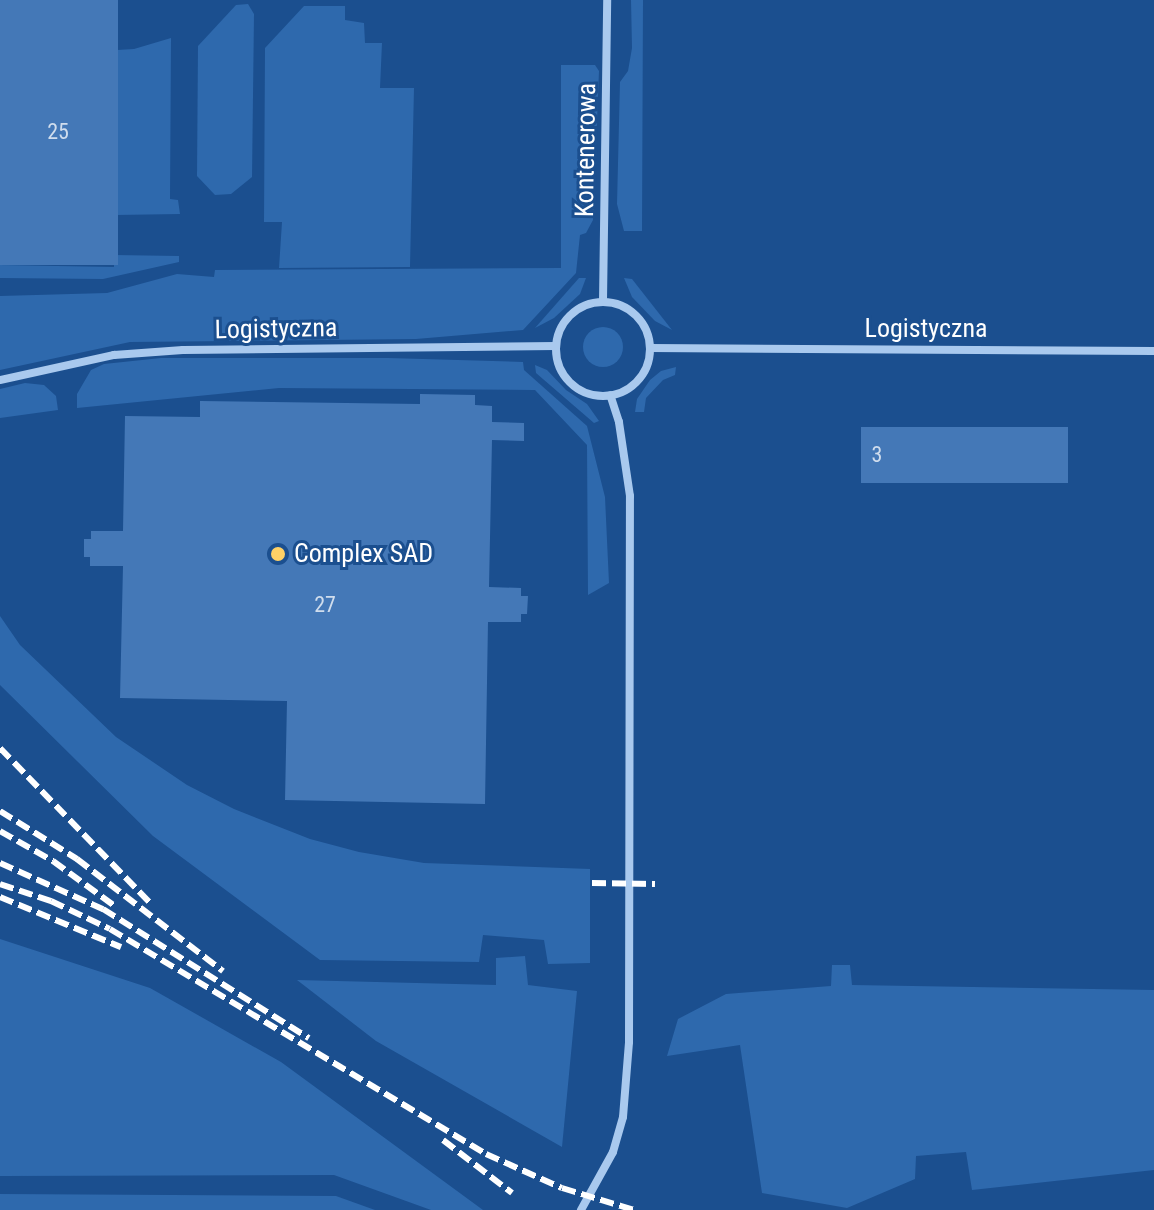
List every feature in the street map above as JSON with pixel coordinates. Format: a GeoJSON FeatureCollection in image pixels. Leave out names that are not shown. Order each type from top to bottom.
{"type":"FeatureCollection","features":[{"type":"Feature","properties":{"kind":"street","name":"Kontenerowa"},"geometry":{"type":"LineString","coordinates":[[603,301],[607,0]]}},
{"type":"Feature","properties":{"kind":"street"},"geometry":{"type":"LineString","coordinates":[[603,301],[620,304],[640,319],[650,348],[641,376],[622,392],[598,396],[575,387],[560,368],[556,346],[559,332],[573,312],[603,301]]}},
{"type":"Feature","properties":{"kind":"street","name":"Logistyczna"},"geometry":{"type":"LineString","coordinates":[[0,380],[114,355],[183,350],[556,346]]}},
{"type":"Feature","properties":{"kind":"street","name":"Logistyczna"},"geometry":{"type":"LineString","coordinates":[[650,348],[1154,351]]}},
{"type":"Feature","properties":{"kind":"street"},"geometry":{"type":"LineString","coordinates":[[581,1210],[613,1152],[623,1117],[629,1042],[630,496],[619,422],[610,395]]}},
{"type":"Feature","properties":{"kind":"shaded area"},"geometry":{"type":"Polygon","coordinates":[[[631,0],[643,0],[642,231],[624,231],[617,204],[620,82],[628,71],[632,48],[631,0]]]}},
{"type":"Feature","properties":{"kind":"shaded area"},"geometry":{"type":"Polygon","coordinates":[[[248,4],[254,14],[252,177],[231,194],[215,195],[197,176],[198,46],[236,5],[248,4]]]}},
{"type":"Feature","properties":{"kind":"shaded area"},"geometry":{"type":"Polygon","coordinates":[[[304,6],[345,6],[345,20],[364,23],[365,43],[382,43],[380,88],[414,88],[410,267],[279,268],[282,222],[264,222],[265,48],[304,6]]]}},
{"type":"Feature","properties":{"kind":"shaded area"},"geometry":{"type":"Polygon","coordinates":[[[171,38],[170,199],[178,200],[180,214],[115,215],[117,50],[134,49],[171,38]]]}},
{"type":"Feature","properties":{"kind":"shaded area"},"geometry":{"type":"Polygon","coordinates":[[[561,65],[595,65],[599,71],[593,220],[586,233],[580,235],[576,273],[523,330],[416,339],[130,342],[0,370],[0,296],[107,293],[177,274],[214,277],[215,270],[561,268],[561,65]]]}},
{"type":"Feature","properties":{"kind":"shaded area"},"geometry":{"type":"Polygon","coordinates":[[[114,255],[179,256],[179,262],[103,279],[0,278],[0,265],[114,267],[114,255]]]}},
{"type":"Feature","properties":{"kind":"shaded area"},"geometry":{"type":"Polygon","coordinates":[[[579,278],[586,278],[580,294],[554,318],[535,328],[579,278]]]}},
{"type":"Feature","properties":{"kind":"shaded area"},"geometry":{"type":"Polygon","coordinates":[[[624,278],[632,279],[672,330],[655,321],[632,297],[624,278]]]}},
{"type":"Feature","properties":{"kind":"shaded area"},"geometry":{"type":"Polygon","coordinates":[[[603,327],[617,333],[623,347],[617,361],[603,367],[589,361],[583,347],[589,333],[603,327]]]}},
{"type":"Feature","properties":{"kind":"shaded area"},"geometry":{"type":"Polygon","coordinates":[[[161,358],[388,358],[523,362],[524,370],[587,426],[605,497],[609,583],[588,595],[587,445],[535,390],[279,388],[77,408],[77,394],[91,370],[104,364],[161,358]]]}},
{"type":"Feature","properties":{"kind":"shaded area"},"geometry":{"type":"Polygon","coordinates":[[[535,365],[547,370],[566,390],[587,404],[599,421],[594,423],[536,373],[535,365]]]}},
{"type":"Feature","properties":{"kind":"shaded area"},"geometry":{"type":"Polygon","coordinates":[[[676,367],[675,375],[663,380],[646,398],[644,412],[635,412],[637,399],[650,380],[661,371],[676,367]]]}},
{"type":"Feature","properties":{"kind":"shaded area"},"geometry":{"type":"Polygon","coordinates":[[[25,383],[44,385],[56,396],[58,410],[0,418],[0,389],[25,383]]]}},
{"type":"Feature","properties":{"kind":"shaded area"},"geometry":{"type":"Polygon","coordinates":[[[0,616],[20,645],[116,737],[187,785],[234,809],[310,839],[359,852],[424,863],[590,869],[590,963],[548,964],[544,940],[483,935],[479,962],[320,960],[153,836],[0,685],[0,616]]]}},
{"type":"Feature","properties":{"kind":"shaded area"},"geometry":{"type":"Polygon","coordinates":[[[0,939],[150,988],[281,1062],[483,1210],[431,1210],[334,1175],[0,1176],[0,939]]]}},
{"type":"Feature","properties":{"kind":"shaded area"},"geometry":{"type":"Polygon","coordinates":[[[525,956],[528,985],[577,991],[562,1147],[376,1041],[297,980],[496,985],[496,958],[525,956]]]}},
{"type":"Feature","properties":{"kind":"shaded area"},"geometry":{"type":"Polygon","coordinates":[[[832,965],[850,965],[852,985],[1154,990],[1154,1170],[972,1190],[966,1152],[916,1156],[915,1179],[847,1208],[762,1193],[740,1045],[667,1056],[678,1019],[726,994],[831,986],[832,965]]]}},
{"type":"Feature","properties":{"kind":"shaded area"},"geometry":{"type":"Polygon","coordinates":[[[0,1194],[336,1196],[375,1210],[0,1210],[0,1194]]]}},
{"type":"Feature","properties":{"kind":"building"},"geometry":{"type":"Polygon","coordinates":[[[0,0],[118,0],[118,265],[0,265],[0,0]]]}},
{"type":"Feature","properties":{"kind":"building"},"geometry":{"type":"Polygon","coordinates":[[[420,394],[475,395],[475,405],[492,406],[492,422],[524,423],[524,441],[492,440],[489,587],[521,588],[521,596],[528,596],[527,614],[521,614],[521,622],[488,622],[485,804],[285,800],[287,701],[120,698],[123,566],[90,566],[90,557],[84,557],[84,539],[91,539],[91,531],[123,531],[125,416],[200,417],[200,401],[420,404],[420,394]]]}},
{"type":"Feature","properties":{"kind":"building"},"geometry":{"type":"Polygon","coordinates":[[[861,427],[1068,427],[1068,483],[861,483],[861,427]]]}},
{"type":"Feature","properties":{"kind":"railway"},"geometry":{"type":"LineString","coordinates":[[0,748],[150,903]]}},
{"type":"Feature","properties":{"kind":"railway"},"geometry":{"type":"LineString","coordinates":[[0,811],[77,859],[223,971]]}},
{"type":"Feature","properties":{"kind":"railway"},"geometry":{"type":"LineString","coordinates":[[0,831],[53,861],[116,907]]}},
{"type":"Feature","properties":{"kind":"railway"},"geometry":{"type":"LineString","coordinates":[[0,863],[103,909],[309,1038]]}},
{"type":"Feature","properties":{"kind":"railway"},"geometry":{"type":"LineString","coordinates":[[592,883],[655,884]]}},
{"type":"Feature","properties":{"kind":"railway"},"geometry":{"type":"LineString","coordinates":[[0,884],[51,901],[110,929],[486,1154],[562,1188],[634,1210]]}},
{"type":"Feature","properties":{"kind":"railway"},"geometry":{"type":"LineString","coordinates":[[0,897],[121,947]]}},
{"type":"Feature","properties":{"kind":"railway"},"geometry":{"type":"LineString","coordinates":[[443,1140],[512,1193]]}},
{"type":"Feature","properties":{"kind":"place","name":"Complex SAD"},"geometry":{"type":"Point","coordinates":[278,554]}}]}
